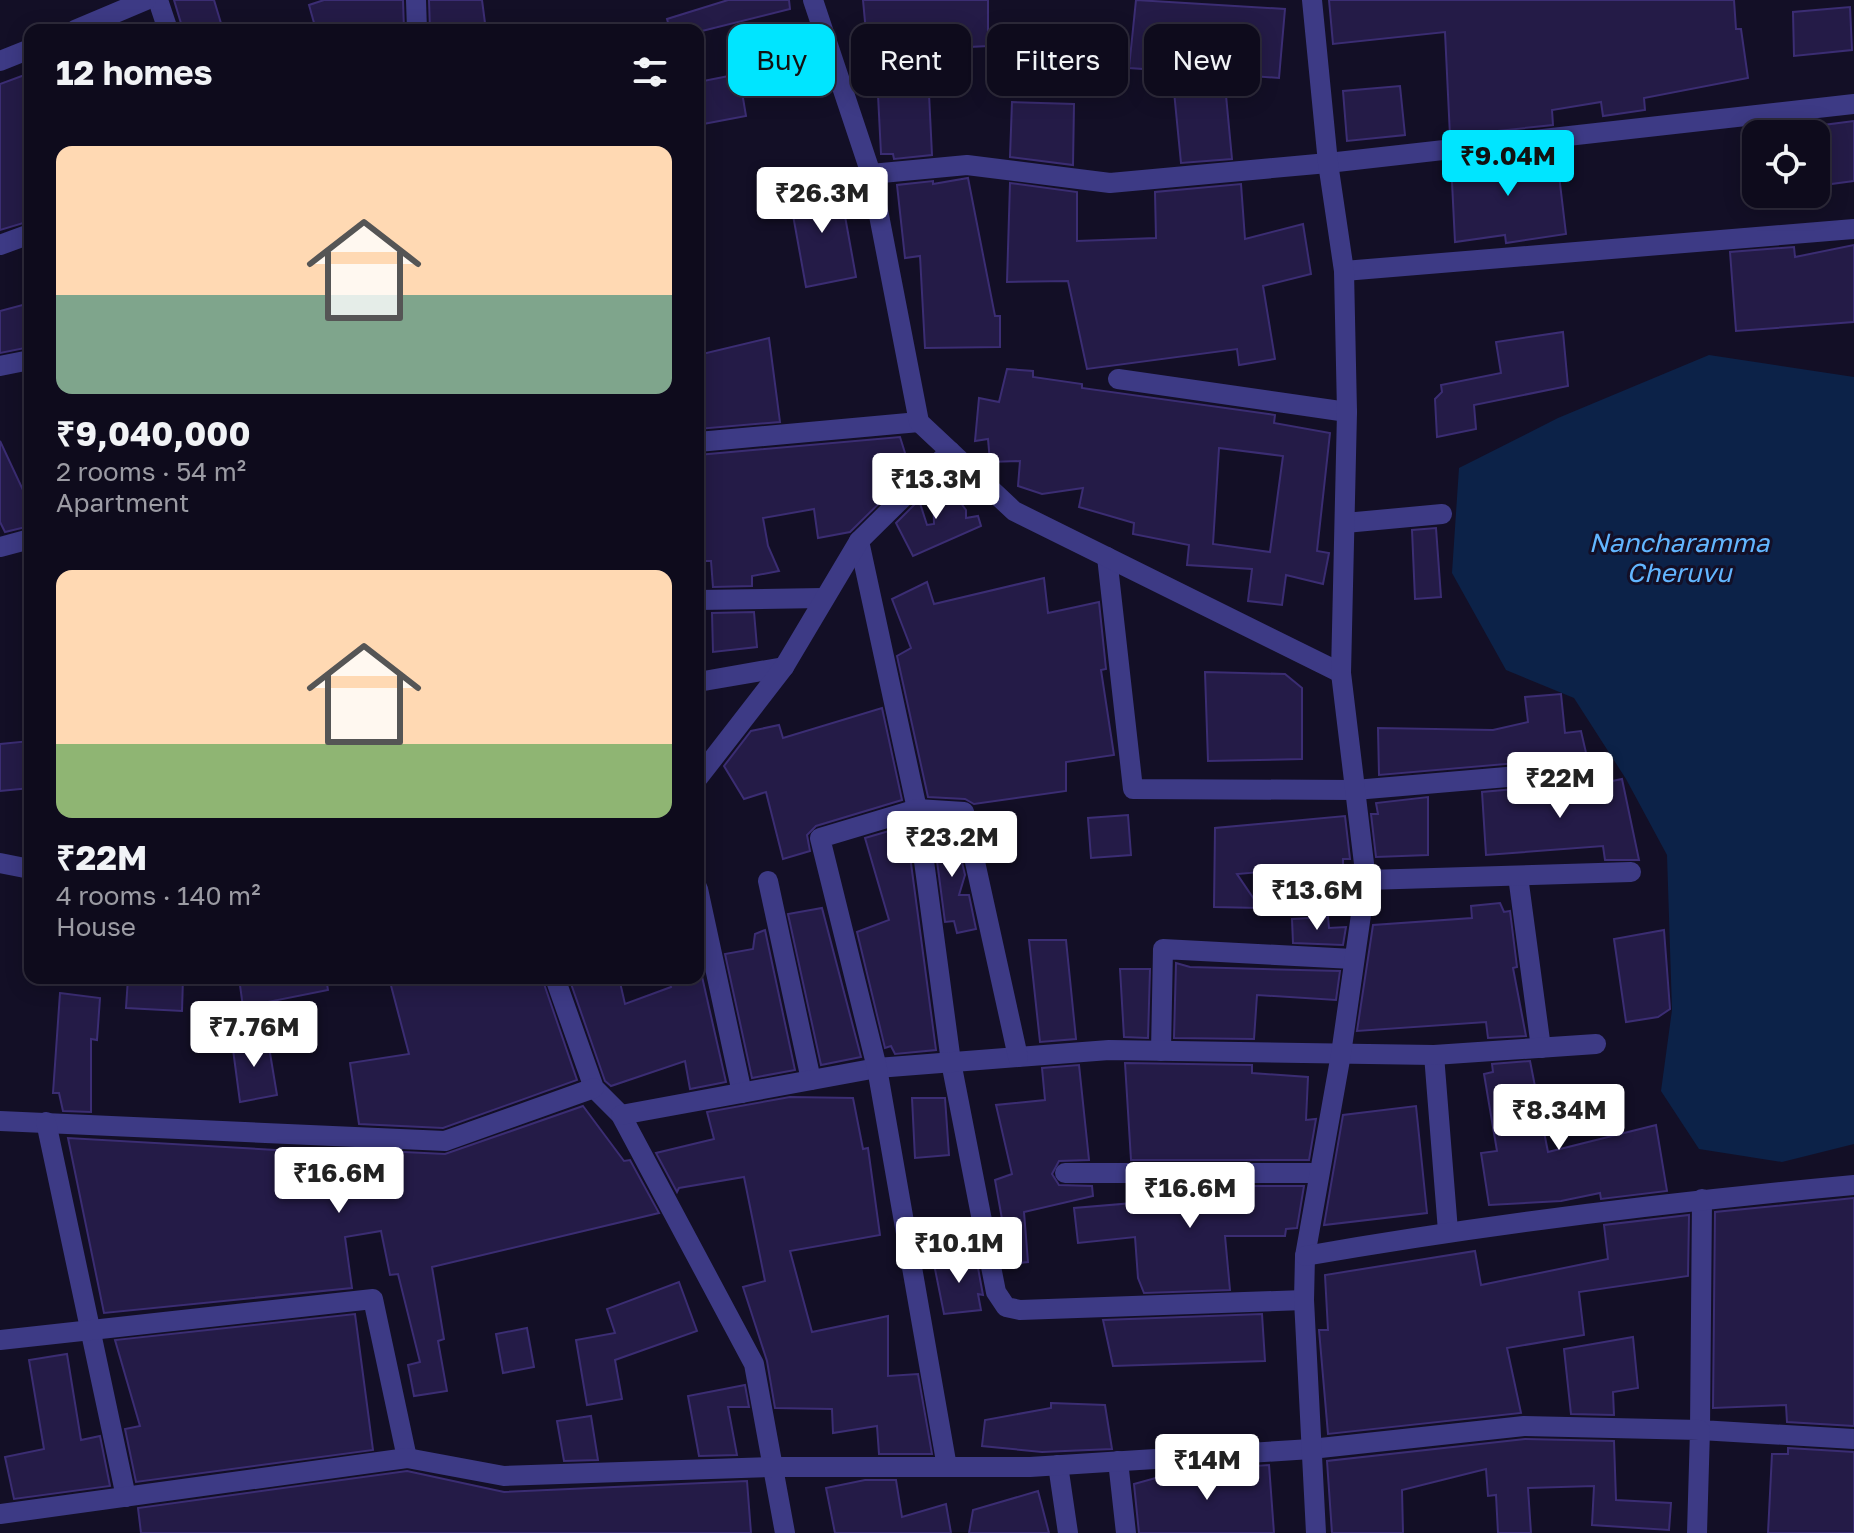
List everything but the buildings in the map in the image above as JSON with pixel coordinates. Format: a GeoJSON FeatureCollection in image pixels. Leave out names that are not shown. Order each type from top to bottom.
{"type":"FeatureCollection","features":[{"type":"Feature","properties":{"kind":"street"},"geometry":{"type":"LineString","coordinates":[[89,24],[146,0]]}},
{"type":"Feature","properties":{"kind":"street"},"geometry":{"type":"LineString","coordinates":[[158,0],[166,24]]}},
{"type":"Feature","properties":{"kind":"street"},"geometry":{"type":"LineString","coordinates":[[416,0],[417,24]]}},
{"type":"Feature","properties":{"kind":"street"},"geometry":{"type":"LineString","coordinates":[[813,0],[871,174],[919,422],[1014,511],[1341,673]]}},
{"type":"Feature","properties":{"kind":"street"},"geometry":{"type":"LineString","coordinates":[[1312,0],[1328,163],[1344,271],[1347,412],[1341,673],[1366,880],[1341,1054],[1305,1256],[1304,1300],[1316,1533]]}},
{"type":"Feature","properties":{"kind":"street"},"geometry":{"type":"LineString","coordinates":[[0,61],[24,51]]}},
{"type":"Feature","properties":{"kind":"street"},"geometry":{"type":"LineString","coordinates":[[871,174],[967,165],[1110,183],[1328,163],[1854,104]]}},
{"type":"Feature","properties":{"kind":"street"},"geometry":{"type":"LineString","coordinates":[[1344,271],[1854,229]]}},
{"type":"Feature","properties":{"kind":"street"},"geometry":{"type":"LineString","coordinates":[[0,245],[24,236]]}},
{"type":"Feature","properties":{"kind":"street"},"geometry":{"type":"LineString","coordinates":[[0,366],[24,361]]}},
{"type":"Feature","properties":{"kind":"street"},"geometry":{"type":"LineString","coordinates":[[1118,379],[1347,412]]}},
{"type":"Feature","properties":{"kind":"street"},"geometry":{"type":"LineString","coordinates":[[704,441],[919,422]]}},
{"type":"Feature","properties":{"kind":"street"},"geometry":{"type":"LineString","coordinates":[[704,770],[784,667],[859,541],[950,451]]}},
{"type":"Feature","properties":{"kind":"street"},"geometry":{"type":"LineString","coordinates":[[1345,523],[1442,514]]}},
{"type":"Feature","properties":{"kind":"street"},"geometry":{"type":"LineString","coordinates":[[0,547],[24,541]]}},
{"type":"Feature","properties":{"kind":"street"},"geometry":{"type":"LineString","coordinates":[[859,541],[917,809],[951,1062],[996,1292],[1006,1307],[1020,1310],[1304,1300]]}},
{"type":"Feature","properties":{"kind":"street"},"geometry":{"type":"LineString","coordinates":[[1107,557],[1133,789],[1355,790],[1589,770]]}},
{"type":"Feature","properties":{"kind":"street"},"geometry":{"type":"LineString","coordinates":[[704,600],[823,598]]}},
{"type":"Feature","properties":{"kind":"street"},"geometry":{"type":"LineString","coordinates":[[704,681],[784,667]]}},
{"type":"Feature","properties":{"kind":"street"},"geometry":{"type":"LineString","coordinates":[[947,1467],[877,1068],[820,838],[917,809],[964,812],[1018,1057]]}},
{"type":"Feature","properties":{"kind":"street"},"geometry":{"type":"LineString","coordinates":[[0,863],[24,868]]}},
{"type":"Feature","properties":{"kind":"street"},"geometry":{"type":"LineString","coordinates":[[1366,880],[1631,872]]}},
{"type":"Feature","properties":{"kind":"street"},"geometry":{"type":"LineString","coordinates":[[1518,876],[1541,1048]]}},
{"type":"Feature","properties":{"kind":"street"},"geometry":{"type":"LineString","coordinates":[[768,881],[811,1080]]}},
{"type":"Feature","properties":{"kind":"street"},"geometry":{"type":"LineString","coordinates":[[704,917],[742,1093]]}},
{"type":"Feature","properties":{"kind":"street"},"geometry":{"type":"LineString","coordinates":[[1161,1051],[1163,949],[1353,959]]}},
{"type":"Feature","properties":{"kind":"street"},"geometry":{"type":"LineString","coordinates":[[557,984],[594,1088],[621,1115],[754,1364],[785,1533]]}},
{"type":"Feature","properties":{"kind":"street"},"geometry":{"type":"LineString","coordinates":[[621,1115],[877,1068],[1109,1050],[1434,1055],[1596,1044]]}},
{"type":"Feature","properties":{"kind":"street"},"geometry":{"type":"LineString","coordinates":[[1434,1055],[1448,1231]]}},
{"type":"Feature","properties":{"kind":"street"},"geometry":{"type":"LineString","coordinates":[[0,1121],[445,1141],[594,1088]]}},
{"type":"Feature","properties":{"kind":"street"},"geometry":{"type":"LineString","coordinates":[[46,1122],[126,1497]]}},
{"type":"Feature","properties":{"kind":"street"},"geometry":{"type":"LineString","coordinates":[[1065,1173],[1319,1173]]}},
{"type":"Feature","properties":{"kind":"street"},"geometry":{"type":"LineString","coordinates":[[1305,1256],[1448,1231],[1702,1199],[1854,1185]]}},
{"type":"Feature","properties":{"kind":"street"},"geometry":{"type":"LineString","coordinates":[[1697,1533],[1702,1199]]}},
{"type":"Feature","properties":{"kind":"street"},"geometry":{"type":"LineString","coordinates":[[0,1340],[373,1299],[407,1458]]}},
{"type":"Feature","properties":{"kind":"street"},"geometry":{"type":"LineString","coordinates":[[0,1514],[407,1458],[504,1476],[773,1467],[1058,1465],[1311,1449],[1524,1426],[1700,1430],[1854,1439]]}},
{"type":"Feature","properties":{"kind":"street"},"geometry":{"type":"LineString","coordinates":[[1118,1461],[1126,1533]]}},
{"type":"Feature","properties":{"kind":"street"},"geometry":{"type":"LineString","coordinates":[[1058,1465],[1068,1533]]}},
{"type":"Feature","properties":{"kind":"water","name":"Nancharamma Cheruvu"},"geometry":{"type":"Polygon","coordinates":[[[1709,355],[1854,377],[1854,1144],[1782,1162],[1699,1149],[1661,1091],[1672,1010],[1667,855],[1626,779],[1574,698],[1506,670],[1452,573],[1459,468],[1558,418],[1709,355]]]}}]}
